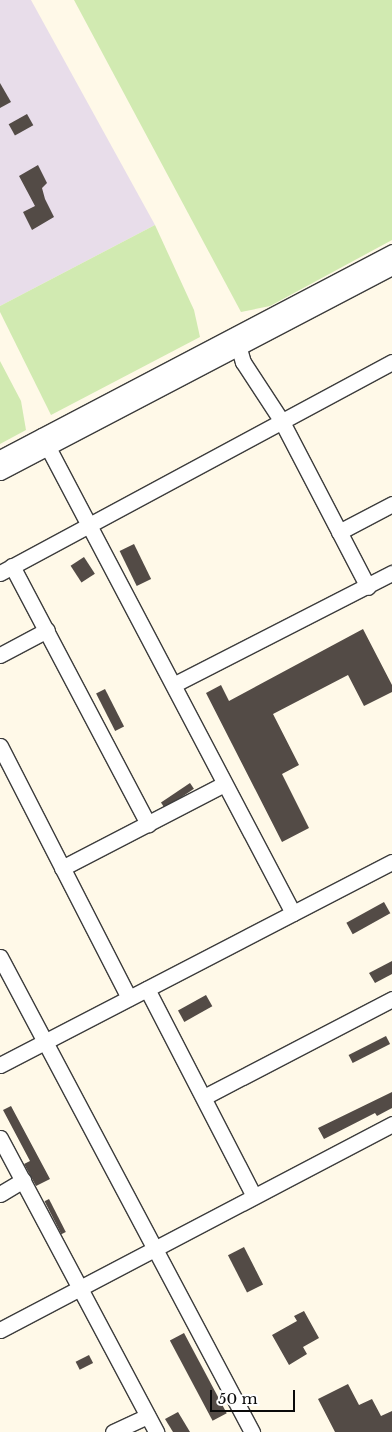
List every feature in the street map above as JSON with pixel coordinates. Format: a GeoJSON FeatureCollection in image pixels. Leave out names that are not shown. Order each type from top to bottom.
{"type":"FeatureCollection","features":[{"type":"Feature","properties":{"kind":"street"},"geometry":{"type":"LineString","coordinates":[[0,472],[45,442],[221,349],[392,252]]}},
{"type":"Feature","properties":{"kind":"street"},"geometry":{"type":"LineString","coordinates":[[237,340],[392,267]]}},
{"type":"Feature","properties":{"kind":"street"},"geometry":{"type":"LineString","coordinates":[[237,340],[243,362],[281,420],[368,587]]}},
{"type":"Feature","properties":{"kind":"street"},"geometry":{"type":"LineString","coordinates":[[221,349],[243,362]]}},
{"type":"Feature","properties":{"kind":"street"},"geometry":{"type":"LineString","coordinates":[[148,824],[46,630],[6,569],[392,362]]}},
{"type":"Feature","properties":{"kind":"street"},"geometry":{"type":"LineString","coordinates":[[0,458],[45,442]]}},
{"type":"Feature","properties":{"kind":"street"},"geometry":{"type":"LineString","coordinates":[[45,442],[175,684],[224,784],[293,913]]}},
{"type":"Feature","properties":{"kind":"street"},"geometry":{"type":"LineString","coordinates":[[339,532],[392,504]]}},
{"type":"Feature","properties":{"kind":"street"},"geometry":{"type":"LineString","coordinates":[[175,684],[368,587],[392,573]]}},
{"type":"Feature","properties":{"kind":"street"},"geometry":{"type":"LineString","coordinates":[[0,656],[46,630]]}},
{"type":"Feature","properties":{"kind":"street"},"geometry":{"type":"LineString","coordinates":[[0,746],[129,998]]}},
{"type":"Feature","properties":{"kind":"street"},"geometry":{"type":"LineString","coordinates":[[62,868],[224,784]]}},
{"type":"Feature","properties":{"kind":"street"},"geometry":{"type":"LineString","coordinates":[[0,1065],[392,862]]}},
{"type":"Feature","properties":{"kind":"street"},"geometry":{"type":"LineString","coordinates":[[0,957],[252,1432]]}},
{"type":"Feature","properties":{"kind":"street"},"geometry":{"type":"LineString","coordinates":[[147,989],[204,1096],[254,1196]]}},
{"type":"Feature","properties":{"kind":"street"},"geometry":{"type":"LineString","coordinates":[[204,1096],[392,999]]}},
{"type":"Feature","properties":{"kind":"street"},"geometry":{"type":"LineString","coordinates":[[0,1330],[392,1124]]}},
{"type":"Feature","properties":{"kind":"street"},"geometry":{"type":"LineString","coordinates":[[0,1138],[156,1432]]}},
{"type":"Feature","properties":{"kind":"street"},"geometry":{"type":"LineString","coordinates":[[0,1194],[23,1180]]}},
{"type":"Feature","properties":{"kind":"street"},"geometry":{"type":"LineString","coordinates":[[113,1432],[148,1416]]}},
{"type":"Feature","properties":{"kind":"shaded area"},"geometry":{"type":"Polygon","coordinates":[[[0,0],[31,0],[155,225],[0,306],[0,0]]]}},
{"type":"Feature","properties":{"kind":"green space"},"geometry":{"type":"Polygon","coordinates":[[[74,0],[392,0],[392,240],[270,306],[241,312],[74,0]]]}},
{"type":"Feature","properties":{"kind":"green space"},"geometry":{"type":"Polygon","coordinates":[[[155,225],[194,310],[200,337],[51,415],[0,312],[0,306],[155,225]]]}},
{"type":"Feature","properties":{"kind":"green space"},"geometry":{"type":"Polygon","coordinates":[[[0,361],[21,401],[26,430],[0,444],[0,361]]]}},
{"type":"Feature","properties":{"kind":"building"},"geometry":{"type":"Polygon","coordinates":[[[0,83],[11,102],[0,108],[0,83]]]}},
{"type":"Feature","properties":{"kind":"building"},"geometry":{"type":"Polygon","coordinates":[[[27,114],[33,125],[15,136],[9,124],[27,114]]]}},
{"type":"Feature","properties":{"kind":"building"},"geometry":{"type":"Polygon","coordinates":[[[38,165],[47,183],[42,188],[45,199],[54,217],[32,230],[23,212],[35,206],[19,176],[38,165]]]}},
{"type":"Feature","properties":{"kind":"building"},"geometry":{"type":"Polygon","coordinates":[[[134,544],[151,579],[137,586],[120,551],[134,544]]]}},
{"type":"Feature","properties":{"kind":"building"},"geometry":{"type":"Polygon","coordinates":[[[84,557],[95,574],[81,582],[71,566],[84,557]]]}},
{"type":"Feature","properties":{"kind":"building"},"geometry":{"type":"Polygon","coordinates":[[[363,629],[392,685],[392,692],[364,706],[348,675],[273,714],[299,765],[282,774],[309,828],[282,842],[206,693],[221,685],[229,701],[363,629]]]}},
{"type":"Feature","properties":{"kind":"building"},"geometry":{"type":"Polygon","coordinates":[[[105,689],[124,726],[115,731],[96,694],[105,689]]]}},
{"type":"Feature","properties":{"kind":"building"},"geometry":{"type":"Polygon","coordinates":[[[190,783],[194,789],[165,808],[161,803],[190,783]]]}},
{"type":"Feature","properties":{"kind":"building"},"geometry":{"type":"Polygon","coordinates":[[[384,902],[390,913],[353,934],[346,923],[384,902]]]}},
{"type":"Feature","properties":{"kind":"building"},"geometry":{"type":"Polygon","coordinates":[[[392,961],[392,974],[375,983],[369,973],[392,961]]]}},
{"type":"Feature","properties":{"kind":"building"},"geometry":{"type":"Polygon","coordinates":[[[206,995],[212,1006],[184,1022],[178,1011],[206,995]]]}},
{"type":"Feature","properties":{"kind":"building"},"geometry":{"type":"Polygon","coordinates":[[[386,1036],[390,1044],[353,1063],[349,1055],[386,1036]]]}},
{"type":"Feature","properties":{"kind":"building"},"geometry":{"type":"Polygon","coordinates":[[[392,1092],[392,1108],[377,1116],[375,1113],[324,1139],[318,1128],[392,1092]]]}},
{"type":"Feature","properties":{"kind":"building"},"geometry":{"type":"Polygon","coordinates":[[[11,1106],[50,1179],[36,1186],[24,1164],[30,1161],[3,1110],[11,1106]]]}},
{"type":"Feature","properties":{"kind":"building"},"geometry":{"type":"Polygon","coordinates":[[[49,1199],[66,1232],[61,1234],[45,1201],[49,1199]]]}},
{"type":"Feature","properties":{"kind":"building"},"geometry":{"type":"Polygon","coordinates":[[[244,1247],[263,1284],[247,1293],[228,1255],[244,1247]]]}},
{"type":"Feature","properties":{"kind":"building"},"geometry":{"type":"Polygon","coordinates":[[[304,1311],[319,1338],[303,1347],[307,1354],[289,1365],[272,1335],[297,1321],[294,1316],[304,1311]]]}},
{"type":"Feature","properties":{"kind":"building"},"geometry":{"type":"Polygon","coordinates":[[[184,1333],[227,1413],[213,1421],[170,1341],[184,1333]]]}},
{"type":"Feature","properties":{"kind":"building"},"geometry":{"type":"Polygon","coordinates":[[[89,1355],[93,1363],[80,1370],[76,1362],[89,1355]]]}},
{"type":"Feature","properties":{"kind":"building"},"geometry":{"type":"Polygon","coordinates":[[[348,1384],[359,1405],[372,1399],[381,1416],[392,1411],[392,1432],[335,1432],[318,1399],[348,1384]]]}},
{"type":"Feature","properties":{"kind":"building"},"geometry":{"type":"Polygon","coordinates":[[[178,1412],[190,1432],[173,1432],[165,1419],[178,1412]]]}}]}
